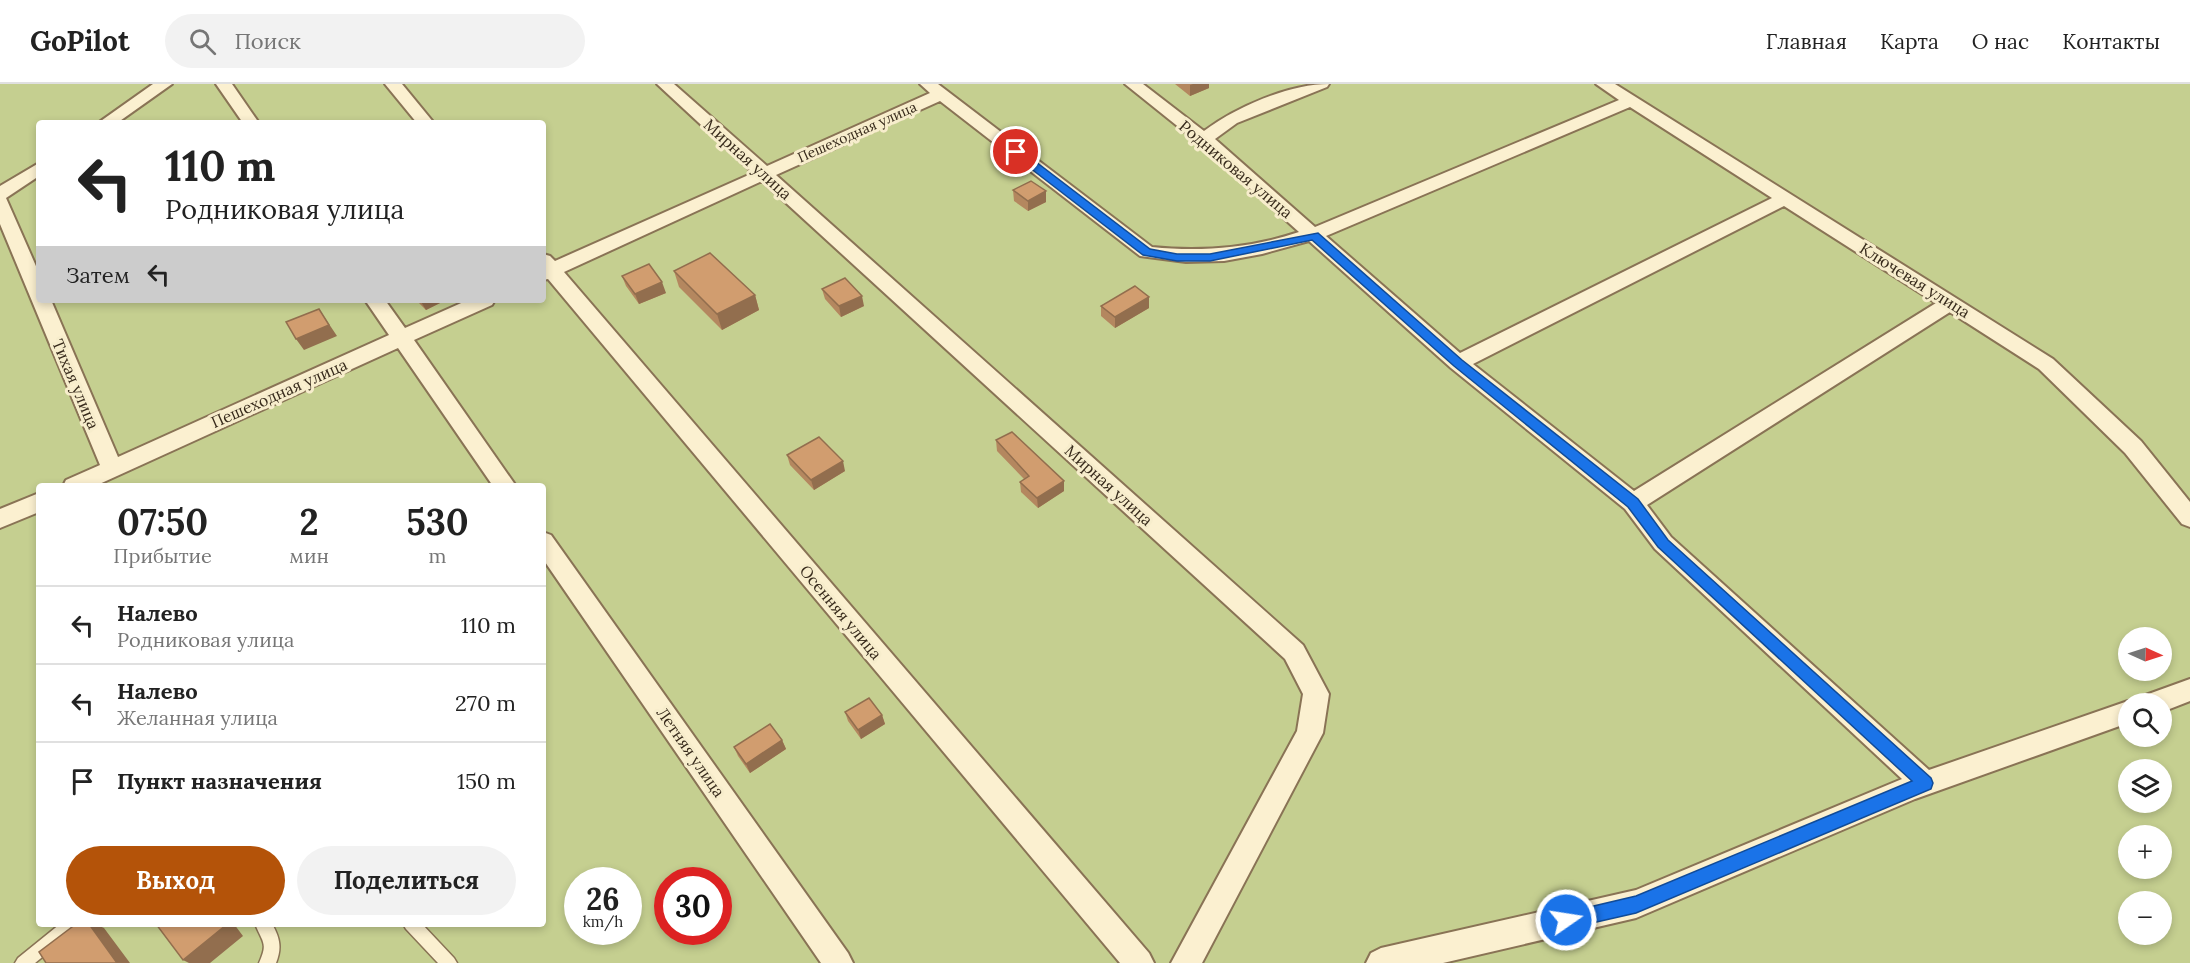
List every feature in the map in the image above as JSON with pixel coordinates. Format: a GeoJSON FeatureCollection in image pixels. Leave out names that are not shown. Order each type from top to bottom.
{"type":"FeatureCollection","features":[{"type":"Feature","properties":{"kind":"street"},"geometry":{"type":"LineString","coordinates":[[110,120],[164,84]]}},
{"type":"Feature","properties":{"kind":"street"},"geometry":{"type":"LineString","coordinates":[[224,84],[249,120]]}},
{"type":"Feature","properties":{"kind":"street"},"geometry":{"type":"LineString","coordinates":[[393,84],[423,120]]}},
{"type":"Feature","properties":{"kind":"street","name":"Мирная улица"},"geometry":{"type":"LineString","coordinates":[[666,84],[1294,652],[1316,694],[1310,733],[1186,963]]}},
{"type":"Feature","properties":{"kind":"street","name":"Родниковая улица"},"geometry":{"type":"LineString","coordinates":[[1133,84],[1204,140],[1458,363],[1633,503],[1663,543],[1925,783]]}},
{"type":"Feature","properties":{"kind":"street"},"geometry":{"type":"LineString","coordinates":[[1204,140],[1231,119],[1321,84]]}},
{"type":"Feature","properties":{"kind":"street","name":"Ключевая улица"},"geometry":{"type":"LineString","coordinates":[[1604,84],[2046,364],[2133,447],[2190,518]]}},
{"type":"Feature","properties":{"kind":"street"},"geometry":{"type":"LineString","coordinates":[[934,89],[1147,252],[1177,258],[1210,258],[1314,236],[1630,101]]}},
{"type":"Feature","properties":{"kind":"street","name":"Пешеходная улица"},"geometry":{"type":"LineString","coordinates":[[546,268],[765,174],[934,89]]}},
{"type":"Feature","properties":{"kind":"street"},"geometry":{"type":"LineString","coordinates":[[0,194],[36,170]]}},
{"type":"Feature","properties":{"kind":"street"},"geometry":{"type":"LineString","coordinates":[[1458,363],[1785,199]]}},
{"type":"Feature","properties":{"kind":"street"},"geometry":{"type":"LineString","coordinates":[[0,201],[36,288]]}},
{"type":"Feature","properties":{"kind":"street","name":"Осенняя улица"},"geometry":{"type":"LineString","coordinates":[[546,268],[1139,963]]}},
{"type":"Feature","properties":{"kind":"street","name":"Тихая улица"},"geometry":{"type":"LineString","coordinates":[[42,303],[112,469]]}},
{"type":"Feature","properties":{"kind":"street"},"geometry":{"type":"LineString","coordinates":[[377,303],[503,483]]}},
{"type":"Feature","properties":{"kind":"street","name":"Пешеходная улица"},"geometry":{"type":"LineString","coordinates":[[81,483],[478,303]]}},
{"type":"Feature","properties":{"kind":"street"},"geometry":{"type":"LineString","coordinates":[[1633,503],[1950,303]]}},
{"type":"Feature","properties":{"kind":"street"},"geometry":{"type":"LineString","coordinates":[[0,519],[36,503]]}},
{"type":"Feature","properties":{"kind":"street","name":"Летняя улица"},"geometry":{"type":"LineString","coordinates":[[546,545],[838,963]]}},
{"type":"Feature","properties":{"kind":"street"},"geometry":{"type":"LineString","coordinates":[[2172,697],[2190,690]]}},
{"type":"Feature","properties":{"kind":"street"},"geometry":{"type":"LineString","coordinates":[[1381,963],[1636,904],[1925,783],[2118,715]]}},
{"type":"Feature","properties":{"kind":"lane"},"geometry":{"type":"LineString","coordinates":[[23,963],[68,927]]}},
{"type":"Feature","properties":{"kind":"lane"},"geometry":{"type":"LineString","coordinates":[[265,927],[274,947],[267,963]]}},
{"type":"Feature","properties":{"kind":"lane"},"geometry":{"type":"LineString","coordinates":[[414,927],[449,963]]}},
{"type":"Feature","properties":{"kind":"green space"},"geometry":{"type":"Polygon","coordinates":[[[0,84],[2190,84],[2190,963],[0,963],[0,84]]]}},
{"type":"Feature","properties":{"kind":"building"},"geometry":{"type":"Polygon","coordinates":[[[1031,181],[1046,191],[1028,201],[1013,190],[1031,181]]]}},
{"type":"Feature","properties":{"kind":"building"},"geometry":{"type":"Polygon","coordinates":[[[710,253],[755,295],[717,314],[674,271],[710,253]]]}},
{"type":"Feature","properties":{"kind":"building"},"geometry":{"type":"Polygon","coordinates":[[[649,264],[662,282],[635,294],[622,276],[649,264]]]}},
{"type":"Feature","properties":{"kind":"building"},"geometry":{"type":"Polygon","coordinates":[[[845,278],[862,296],[839,306],[822,289],[845,278]]]}},
{"type":"Feature","properties":{"kind":"building"},"geometry":{"type":"Polygon","coordinates":[[[1135,286],[1149,297],[1115,317],[1101,306],[1135,286]]]}},
{"type":"Feature","properties":{"kind":"building"},"geometry":{"type":"Polygon","coordinates":[[[319,309],[329,325],[296,339],[286,322],[319,309]]]}},
{"type":"Feature","properties":{"kind":"building"},"geometry":{"type":"Polygon","coordinates":[[[1012,432],[1064,481],[1037,498],[1020,482],[1029,476],[996,440],[1012,432]]]}},
{"type":"Feature","properties":{"kind":"building"},"geometry":{"type":"Polygon","coordinates":[[[819,437],[843,461],[811,480],[787,455],[819,437]]]}},
{"type":"Feature","properties":{"kind":"building"},"geometry":{"type":"Polygon","coordinates":[[[869,698],[882,715],[858,730],[845,712],[869,698]]]}},
{"type":"Feature","properties":{"kind":"building"},"geometry":{"type":"Polygon","coordinates":[[[770,724],[782,740],[746,764],[734,747],[770,724]]]}},
{"type":"Feature","properties":{"kind":"building"},"geometry":{"type":"Polygon","coordinates":[[[72,927],[91,927],[117,963],[46,963],[39,952],[72,927]]]}},
{"type":"Feature","properties":{"kind":"building"},"geometry":{"type":"Polygon","coordinates":[[[158,927],[224,927],[183,960],[158,927]]]}},
{"type":"Feature","properties":{"kind":"route"},"geometry":{"type":"LineString","coordinates":[[1016,152],[1147,252],[1177,258],[1210,258],[1314,236],[1458,363],[1633,503],[1663,543],[1925,783],[1636,904],[1566,920]]}}]}
